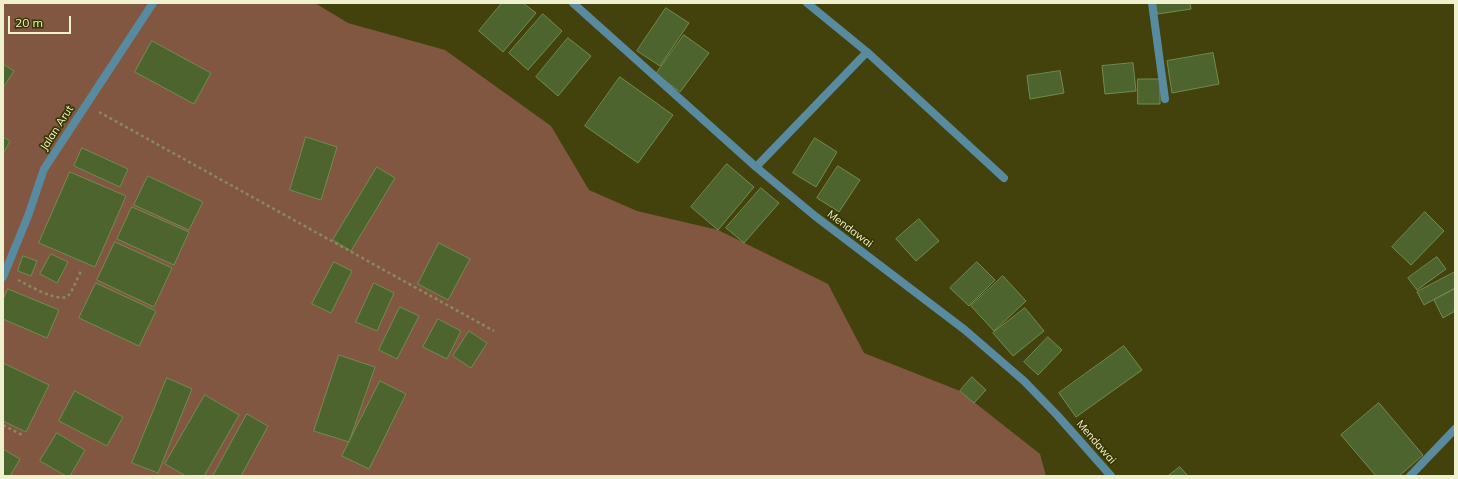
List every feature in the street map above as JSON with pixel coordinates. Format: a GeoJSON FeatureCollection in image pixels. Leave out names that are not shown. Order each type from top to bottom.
{"type":"FeatureCollection","features":[{"type":"Feature","properties":{"kind":"street","name":"Jalan Arut"},"geometry":{"type":"LineString","coordinates":[[4,276],[28,216],[44,169],[152,3]]}},
{"type":"Feature","properties":{"kind":"street","name":"Mendawai"},"geometry":{"type":"LineString","coordinates":[[573,3],[756,167],[815,216],[966,330],[1018,376],[1058,415],[1111,476]]}},
{"type":"Feature","properties":{"kind":"street"},"geometry":{"type":"LineString","coordinates":[[806,3],[867,52],[1004,178]]}},
{"type":"Feature","properties":{"kind":"street"},"geometry":{"type":"LineString","coordinates":[[1152,3],[1165,99]]}},
{"type":"Feature","properties":{"kind":"street"},"geometry":{"type":"LineString","coordinates":[[756,167],[867,52]]}},
{"type":"Feature","properties":{"kind":"street"},"geometry":{"type":"LineString","coordinates":[[1410,476],[1455,429]]}},
{"type":"Feature","properties":{"kind":"path"},"geometry":{"type":"LineString","coordinates":[[86,104],[494,331]]}},
{"type":"Feature","properties":{"kind":"path"},"geometry":{"type":"LineString","coordinates":[[4,276],[55,297],[62,298],[69,295],[81,271]]}},
{"type":"Feature","properties":{"kind":"path"},"geometry":{"type":"LineString","coordinates":[[3,425],[24,436]]}},
{"type":"Feature","properties":{"kind":"shaded area"},"geometry":{"type":"Polygon","coordinates":[[[3,3],[315,3],[348,23],[445,50],[551,126],[589,190],[637,211],[718,230],[828,284],[864,353],[960,391],[1040,454],[1046,476],[3,476],[3,3]]]}},
{"type":"Feature","properties":{"kind":"building"},"geometry":{"type":"Polygon","coordinates":[[[502,3],[523,3],[536,13],[503,52],[479,31],[502,3]]]}},
{"type":"Feature","properties":{"kind":"building"},"geometry":{"type":"Polygon","coordinates":[[[1156,3],[1190,3],[1191,9],[1158,14],[1156,3]]]}},
{"type":"Feature","properties":{"kind":"building"},"geometry":{"type":"Polygon","coordinates":[[[666,8],[689,23],[660,66],[637,51],[666,8]]]}},
{"type":"Feature","properties":{"kind":"building"},"geometry":{"type":"Polygon","coordinates":[[[543,14],[562,31],[528,70],[509,53],[543,14]]]}},
{"type":"Feature","properties":{"kind":"building"},"geometry":{"type":"Polygon","coordinates":[[[684,35],[709,53],[680,92],[656,74],[684,35]]]}},
{"type":"Feature","properties":{"kind":"building"},"geometry":{"type":"Polygon","coordinates":[[[568,38],[591,56],[558,96],[536,77],[568,38]]]}},
{"type":"Feature","properties":{"kind":"building"},"geometry":{"type":"Polygon","coordinates":[[[152,41],[211,73],[194,104],[135,72],[152,41]]]}},
{"type":"Feature","properties":{"kind":"building"},"geometry":{"type":"Polygon","coordinates":[[[1213,53],[1219,84],[1172,93],[1167,61],[1213,53]]]}},
{"type":"Feature","properties":{"kind":"building"},"geometry":{"type":"Polygon","coordinates":[[[1133,63],[1136,91],[1105,94],[1102,66],[1133,63]]]}},
{"type":"Feature","properties":{"kind":"building"},"geometry":{"type":"Polygon","coordinates":[[[3,64],[14,71],[3,88],[3,64]]]}},
{"type":"Feature","properties":{"kind":"building"},"geometry":{"type":"Polygon","coordinates":[[[1060,71],[1064,93],[1030,99],[1027,76],[1060,71]]]}},
{"type":"Feature","properties":{"kind":"building"},"geometry":{"type":"Polygon","coordinates":[[[620,77],[673,115],[638,163],[585,126],[620,77]]]}},
{"type":"Feature","properties":{"kind":"building"},"geometry":{"type":"Polygon","coordinates":[[[1138,79],[1160,79],[1160,104],[1138,104],[1138,79]]]}},
{"type":"Feature","properties":{"kind":"building"},"geometry":{"type":"Polygon","coordinates":[[[3,137],[10,141],[3,154],[3,137]]]}},
{"type":"Feature","properties":{"kind":"building"},"geometry":{"type":"Polygon","coordinates":[[[306,137],[337,147],[321,200],[290,190],[306,137]]]}},
{"type":"Feature","properties":{"kind":"building"},"geometry":{"type":"Polygon","coordinates":[[[815,138],[837,152],[816,187],[793,173],[815,138]]]}},
{"type":"Feature","properties":{"kind":"building"},"geometry":{"type":"Polygon","coordinates":[[[82,148],[128,169],[120,187],[74,166],[82,148]]]}},
{"type":"Feature","properties":{"kind":"building"},"geometry":{"type":"Polygon","coordinates":[[[727,164],[754,187],[718,230],[691,207],[727,164]]]}},
{"type":"Feature","properties":{"kind":"building"},"geometry":{"type":"Polygon","coordinates":[[[838,166],[860,180],[839,212],[817,198],[838,166]]]}},
{"type":"Feature","properties":{"kind":"building"},"geometry":{"type":"Polygon","coordinates":[[[377,167],[395,178],[351,251],[333,240],[377,167]]]}},
{"type":"Feature","properties":{"kind":"building"},"geometry":{"type":"Polygon","coordinates":[[[70,172],[126,196],[95,267],[39,243],[70,172]]]}},
{"type":"Feature","properties":{"kind":"building"},"geometry":{"type":"Polygon","coordinates":[[[148,176],[203,202],[189,230],[134,205],[148,176]]]}},
{"type":"Feature","properties":{"kind":"building"},"geometry":{"type":"Polygon","coordinates":[[[761,188],[779,203],[744,243],[726,228],[761,188]]]}},
{"type":"Feature","properties":{"kind":"building"},"geometry":{"type":"Polygon","coordinates":[[[132,207],[189,232],[174,265],[117,239],[132,207]]]}},
{"type":"Feature","properties":{"kind":"building"},"geometry":{"type":"Polygon","coordinates":[[[1425,212],[1444,231],[1411,265],[1392,247],[1425,212]]]}},
{"type":"Feature","properties":{"kind":"building"},"geometry":{"type":"Polygon","coordinates":[[[919,219],[939,241],[916,261],[896,239],[919,219]]]}},
{"type":"Feature","properties":{"kind":"building"},"geometry":{"type":"Polygon","coordinates":[[[115,242],[172,268],[154,307],[97,280],[115,242]]]}},
{"type":"Feature","properties":{"kind":"building"},"geometry":{"type":"Polygon","coordinates":[[[439,243],[470,259],[448,300],[418,284],[439,243]]]}},
{"type":"Feature","properties":{"kind":"building"},"geometry":{"type":"Polygon","coordinates":[[[51,254],[68,262],[57,283],[40,274],[51,254]]]}},
{"type":"Feature","properties":{"kind":"building"},"geometry":{"type":"Polygon","coordinates":[[[23,256],[37,261],[31,276],[18,271],[23,256]]]}},
{"type":"Feature","properties":{"kind":"building"},"geometry":{"type":"Polygon","coordinates":[[[1437,257],[1446,269],[1417,290],[1408,278],[1437,257]]]}},
{"type":"Feature","properties":{"kind":"building"},"geometry":{"type":"Polygon","coordinates":[[[334,262],[352,271],[331,313],[312,304],[334,262]]]}},
{"type":"Feature","properties":{"kind":"building"},"geometry":{"type":"Polygon","coordinates":[[[977,262],[995,280],[969,306],[950,288],[977,262]]]}},
{"type":"Feature","properties":{"kind":"building"},"geometry":{"type":"Polygon","coordinates":[[[1455,272],[1455,288],[1424,305],[1417,292],[1455,272]]]}},
{"type":"Feature","properties":{"kind":"building"},"geometry":{"type":"Polygon","coordinates":[[[1003,276],[1026,301],[994,331],[971,306],[1003,276]]]}},
{"type":"Feature","properties":{"kind":"building"},"geometry":{"type":"Polygon","coordinates":[[[96,283],[156,311],[139,346],[79,318],[96,283]]]}},
{"type":"Feature","properties":{"kind":"building"},"geometry":{"type":"Polygon","coordinates":[[[374,283],[394,293],[377,331],[356,322],[374,283]]]}},
{"type":"Feature","properties":{"kind":"building"},"geometry":{"type":"Polygon","coordinates":[[[8,289],[59,310],[47,338],[3,319],[3,300],[8,289]]]}},
{"type":"Feature","properties":{"kind":"building"},"geometry":{"type":"Polygon","coordinates":[[[1455,289],[1455,311],[1443,318],[1434,300],[1455,289]]]}},
{"type":"Feature","properties":{"kind":"building"},"geometry":{"type":"Polygon","coordinates":[[[400,307],[419,316],[397,359],[379,350],[400,307]]]}},
{"type":"Feature","properties":{"kind":"building"},"geometry":{"type":"Polygon","coordinates":[[[1025,308],[1044,331],[1013,356],[993,333],[1025,308]]]}},
{"type":"Feature","properties":{"kind":"building"},"geometry":{"type":"Polygon","coordinates":[[[438,319],[461,331],[447,359],[423,347],[438,319]]]}},
{"type":"Feature","properties":{"kind":"building"},"geometry":{"type":"Polygon","coordinates":[[[469,331],[487,343],[471,368],[453,356],[469,331]]]}},
{"type":"Feature","properties":{"kind":"building"},"geometry":{"type":"Polygon","coordinates":[[[1048,337],[1062,350],[1038,375],[1024,362],[1048,337]]]}},
{"type":"Feature","properties":{"kind":"building"},"geometry":{"type":"Polygon","coordinates":[[[1124,346],[1142,370],[1076,417],[1059,393],[1124,346]]]}},
{"type":"Feature","properties":{"kind":"building"},"geometry":{"type":"Polygon","coordinates":[[[339,355],[375,367],[349,442],[314,431],[339,355]]]}},
{"type":"Feature","properties":{"kind":"building"},"geometry":{"type":"Polygon","coordinates":[[[3,363],[49,385],[26,432],[3,421],[3,363]]]}},
{"type":"Feature","properties":{"kind":"building"},"geometry":{"type":"Polygon","coordinates":[[[972,377],[986,390],[974,403],[960,391],[972,377]]]}},
{"type":"Feature","properties":{"kind":"building"},"geometry":{"type":"Polygon","coordinates":[[[167,378],[192,389],[158,473],[132,463],[167,378]]]}},
{"type":"Feature","properties":{"kind":"building"},"geometry":{"type":"Polygon","coordinates":[[[380,381],[406,394],[369,469],[342,456],[380,381]]]}},
{"type":"Feature","properties":{"kind":"building"},"geometry":{"type":"Polygon","coordinates":[[[75,391],[123,417],[107,446],[59,421],[75,391]]]}},
{"type":"Feature","properties":{"kind":"building"},"geometry":{"type":"Polygon","coordinates":[[[205,395],[239,415],[204,476],[186,476],[165,464],[205,395]]]}},
{"type":"Feature","properties":{"kind":"building"},"geometry":{"type":"Polygon","coordinates":[[[1379,403],[1423,455],[1399,476],[1376,476],[1341,435],[1379,403]]]}},
{"type":"Feature","properties":{"kind":"building"},"geometry":{"type":"Polygon","coordinates":[[[247,414],[268,426],[241,476],[213,476],[247,414]]]}},
{"type":"Feature","properties":{"kind":"building"},"geometry":{"type":"Polygon","coordinates":[[[57,433],[85,450],[70,476],[66,476],[40,461],[57,433]]]}},
{"type":"Feature","properties":{"kind":"building"},"geometry":{"type":"Polygon","coordinates":[[[3,449],[20,459],[10,476],[3,476],[3,449]]]}},
{"type":"Feature","properties":{"kind":"building"},"geometry":{"type":"Polygon","coordinates":[[[1180,467],[1188,476],[1168,476],[1180,467]]]}}]}
